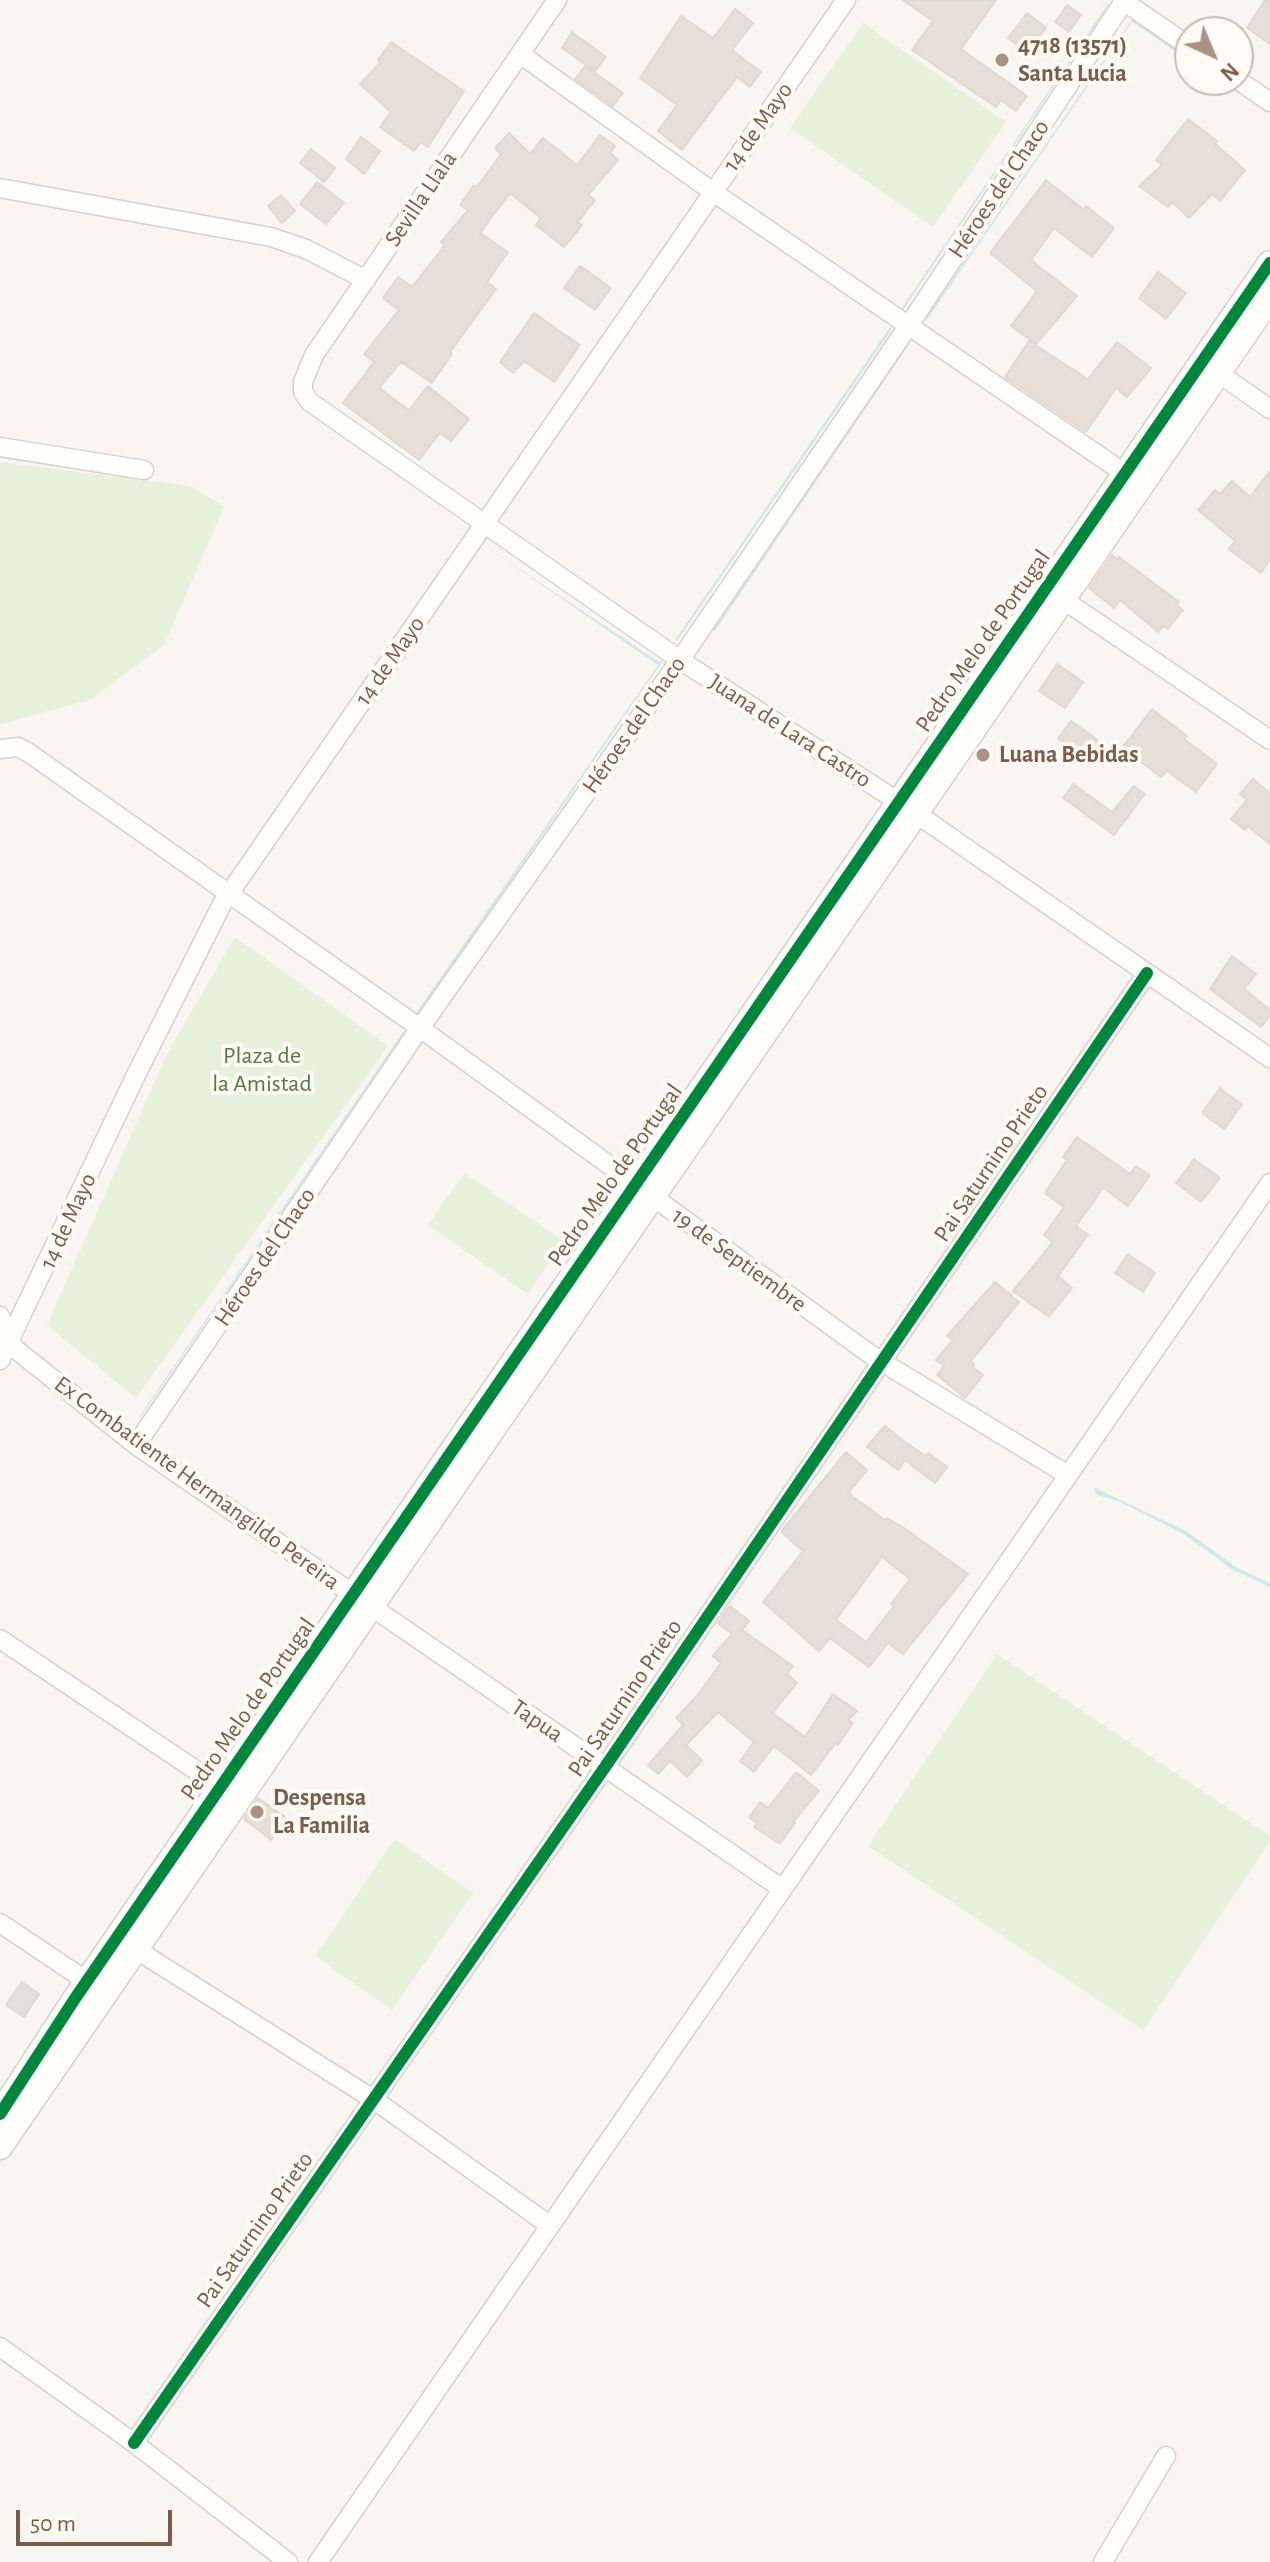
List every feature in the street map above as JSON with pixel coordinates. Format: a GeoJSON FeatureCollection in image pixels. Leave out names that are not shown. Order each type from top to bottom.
{"type":"FeatureCollection","features":[{"type":"Feature","properties":{"kind":"street","name":"Sevilla Llala"},"geometry":{"type":"LineString","coordinates":[[310,402],[303,392],[306,372],[557,0]]}},
{"type":"Feature","properties":{"kind":"street","name":"14 de Mayo"},"geometry":{"type":"LineString","coordinates":[[0,1360],[136,1075],[229,895],[846,0]]}},
{"type":"Feature","properties":{"kind":"street"},"geometry":{"type":"LineString","coordinates":[[1124,0],[1174,36]]}},
{"type":"Feature","properties":{"kind":"street","name":"Héroes del Chaco"},"geometry":{"type":"LineString","coordinates":[[136,1445],[420,1028],[680,660],[909,325],[1124,0]]}},
{"type":"Feature","properties":{"kind":"street"},"geometry":{"type":"LineString","coordinates":[[520,54],[713,192],[1133,479]]}},
{"type":"Feature","properties":{"kind":"street"},"geometry":{"type":"LineString","coordinates":[[0,188],[271,237],[306,249],[366,280]]}},
{"type":"Feature","properties":{"kind":"street","name":"Pedro Melo de Portugal"},"geometry":{"type":"LineString","coordinates":[[0,2114],[97,1988],[1055,594],[1210,367],[1270,263]]}},
{"type":"Feature","properties":{"kind":"street","name":"Pedro Melo de Portugal"},"geometry":{"type":"LineString","coordinates":[[1210,367],[1270,298]]}},
{"type":"Feature","properties":{"kind":"street"},"geometry":{"type":"LineString","coordinates":[[1210,367],[1270,409]]}},
{"type":"Feature","properties":{"kind":"street","name":"Juana de Lara Castro"},"geometry":{"type":"LineString","coordinates":[[310,402],[680,660],[908,808],[1270,1058]]}},
{"type":"Feature","properties":{"kind":"street"},"geometry":{"type":"LineString","coordinates":[[0,447],[144,470]]}},
{"type":"Feature","properties":{"kind":"street"},"geometry":{"type":"LineString","coordinates":[[1055,594],[1270,740]]}},
{"type":"Feature","properties":{"kind":"street","name":"19 de Septiembre"},"geometry":{"type":"LineString","coordinates":[[0,749],[18,747],[29,753],[420,1028],[881,1362],[1068,1475]]}},
{"type":"Feature","properties":{"kind":"street","name":"Pai Saturnino Prieto"},"geometry":{"type":"LineString","coordinates":[[134,2443],[605,1767],[1147,973]]}},
{"type":"Feature","properties":{"kind":"street"},"geometry":{"type":"LineString","coordinates":[[318,2562],[1270,1183]]}},
{"type":"Feature","properties":{"kind":"street","name":"Ex Combatiente Hermangildo Pereira"},"geometry":{"type":"LineString","coordinates":[[0,1316],[14,1348],[136,1445],[362,1602]]}},
{"type":"Feature","properties":{"kind":"street","name":"Tapua"},"geometry":{"type":"LineString","coordinates":[[362,1602],[781,1888]]}},
{"type":"Feature","properties":{"kind":"street"},"geometry":{"type":"LineString","coordinates":[[0,1639],[231,1793]]}},
{"type":"Feature","properties":{"kind":"street","name":"Pedro Melo de Portugal"},"geometry":{"type":"LineString","coordinates":[[0,2147],[97,1988],[137,1950],[231,1793]]}},
{"type":"Feature","properties":{"kind":"street"},"geometry":{"type":"LineString","coordinates":[[0,1923],[97,1988]]}},
{"type":"Feature","properties":{"kind":"street"},"geometry":{"type":"LineString","coordinates":[[137,1950],[373,2099],[549,2225]]}},
{"type":"Feature","properties":{"kind":"street"},"geometry":{"type":"LineString","coordinates":[[0,2347],[134,2443],[288,2562]]}},
{"type":"Feature","properties":{"kind":"street"},"geometry":{"type":"LineString","coordinates":[[1103,2562],[1166,2456]]}},
{"type":"Feature","properties":{"kind":"green space"},"geometry":{"type":"Polygon","coordinates":[[[863,23],[1006,122],[933,227],[790,128],[863,23]]]}},
{"type":"Feature","properties":{"kind":"green space"},"geometry":{"type":"Polygon","coordinates":[[[0,462],[191,486],[224,507],[164,645],[90,700],[0,724],[0,462]]]}},
{"type":"Feature","properties":{"kind":"green space","name":"Plaza de la Amistad"},"geometry":{"type":"Polygon","coordinates":[[[235,937],[388,1046],[136,1398],[47,1325],[167,1054],[235,937]]]}},
{"type":"Feature","properties":{"kind":"green space"},"geometry":{"type":"Polygon","coordinates":[[[464,1173],[564,1241],[528,1294],[428,1225],[464,1173]]]}},
{"type":"Feature","properties":{"kind":"green space"},"geometry":{"type":"Polygon","coordinates":[[[997,1654],[1270,1836],[1270,1842],[1143,2030],[868,1846],[997,1654]]]}},
{"type":"Feature","properties":{"kind":"green space"},"geometry":{"type":"Polygon","coordinates":[[[395,1839],[473,1893],[392,2010],[315,1956],[395,1839]]]}},
{"type":"Feature","properties":{"kind":"water"},"geometry":{"type":"Polygon","coordinates":[[[1100,0],[1109,5],[901,309],[1107,5],[1100,0]]]}},
{"type":"Feature","properties":{"kind":"water"},"geometry":{"type":"Polygon","coordinates":[[[1133,18],[1174,47],[1174,50],[1132,22],[925,319],[1133,18]]]}},
{"type":"Feature","properties":{"kind":"water"},"geometry":{"type":"Polygon","coordinates":[[[890,327],[892,329],[675,640],[890,327]]]}},
{"type":"Feature","properties":{"kind":"water"},"geometry":{"type":"Polygon","coordinates":[[[910,339],[715,631],[712,629],[910,339]]]}},
{"type":"Feature","properties":{"kind":"water"},"geometry":{"type":"Polygon","coordinates":[[[488,548],[659,662],[663,661],[418,1015],[416,1013],[658,665],[488,548]]]}},
{"type":"Feature","properties":{"kind":"water"},"geometry":{"type":"Polygon","coordinates":[[[404,1033],[140,1418],[139,1417],[404,1033]]]}},
{"type":"Feature","properties":{"kind":"water"},"geometry":{"type":"Polygon","coordinates":[[[1095,1488],[1186,1531],[1236,1567],[1270,1583],[1270,1587],[1233,1570],[1185,1535],[1121,1502],[1098,1495],[1095,1488]]]}},
{"type":"Feature","properties":{"kind":"building"},"geometry":{"type":"Polygon","coordinates":[[[903,0],[996,0],[961,49],[1027,96],[1016,111],[1001,100],[996,107],[912,50],[933,21],[903,0]]]}},
{"type":"Feature","properties":{"kind":"building"},"geometry":{"type":"Polygon","coordinates":[[[1265,0],[1270,0],[1270,44],[1254,33],[1254,17],[1265,0]]]}},
{"type":"Feature","properties":{"kind":"building"},"geometry":{"type":"Polygon","coordinates":[[[1067,5],[1081,15],[1069,32],[1055,22],[1067,5]]]}},
{"type":"Feature","properties":{"kind":"building"},"geometry":{"type":"Polygon","coordinates":[[[735,9],[753,23],[732,50],[761,72],[750,87],[737,77],[682,150],[658,131],[677,105],[640,78],[681,16],[713,38],[735,9]]]}},
{"type":"Feature","properties":{"kind":"building"},"geometry":{"type":"Polygon","coordinates":[[[1027,13],[1046,28],[1027,53],[1008,38],[1027,13]]]}},
{"type":"Feature","properties":{"kind":"building"},"geometry":{"type":"Polygon","coordinates":[[[572,32],[606,57],[595,71],[562,48],[572,32]]]}},
{"type":"Feature","properties":{"kind":"building"},"geometry":{"type":"Polygon","coordinates":[[[391,42],[464,91],[428,147],[421,142],[414,151],[380,127],[391,112],[360,84],[381,62],[378,60],[391,42]]]}},
{"type":"Feature","properties":{"kind":"building"},"geometry":{"type":"Polygon","coordinates":[[[585,66],[623,93],[613,106],[575,79],[585,66]]]}},
{"type":"Feature","properties":{"kind":"building"},"geometry":{"type":"Polygon","coordinates":[[[1188,119],[1217,141],[1215,144],[1245,170],[1220,201],[1212,194],[1189,218],[1172,202],[1168,207],[1139,186],[1162,165],[1156,160],[1188,119]]]}},
{"type":"Feature","properties":{"kind":"building"},"geometry":{"type":"Polygon","coordinates":[[[509,133],[530,154],[543,138],[577,165],[600,135],[615,146],[610,153],[618,160],[588,195],[595,200],[578,222],[582,225],[564,247],[536,225],[541,218],[510,193],[480,233],[508,252],[487,282],[496,289],[450,352],[452,354],[432,383],[401,362],[379,388],[409,410],[428,386],[469,419],[451,441],[440,433],[419,460],[343,403],[374,362],[364,354],[399,310],[383,298],[398,277],[412,287],[445,245],[441,242],[468,210],[460,205],[501,154],[495,148],[509,133]]]}},
{"type":"Feature","properties":{"kind":"building"},"geometry":{"type":"Polygon","coordinates":[[[361,137],[380,151],[364,174],[346,159],[361,137]]]}},
{"type":"Feature","properties":{"kind":"building"},"geometry":{"type":"Polygon","coordinates":[[[311,149],[335,168],[324,182],[300,163],[311,149]]]}},
{"type":"Feature","properties":{"kind":"building"},"geometry":{"type":"Polygon","coordinates":[[[1046,180],[1084,210],[1086,206],[1114,228],[1092,257],[1054,228],[1031,260],[1077,296],[1036,344],[1011,326],[1037,291],[990,253],[1046,180]]]}},
{"type":"Feature","properties":{"kind":"building"},"geometry":{"type":"Polygon","coordinates":[[[317,182],[344,203],[326,224],[300,204],[317,182]]]}},
{"type":"Feature","properties":{"kind":"building"},"geometry":{"type":"Polygon","coordinates":[[[281,195],[295,211],[282,223],[268,206],[281,195]]]}},
{"type":"Feature","properties":{"kind":"building"},"geometry":{"type":"Polygon","coordinates":[[[580,266],[611,288],[595,310],[564,288],[580,266]]]}},
{"type":"Feature","properties":{"kind":"building"},"geometry":{"type":"Polygon","coordinates":[[[1158,272],[1186,293],[1166,319],[1139,298],[1158,272]]]}},
{"type":"Feature","properties":{"kind":"building"},"geometry":{"type":"Polygon","coordinates":[[[534,313],[580,345],[554,382],[524,361],[513,373],[500,362],[534,313]]]}},
{"type":"Feature","properties":{"kind":"building"},"geometry":{"type":"Polygon","coordinates":[[[1029,341],[1088,379],[1117,342],[1151,368],[1127,397],[1116,388],[1086,432],[1005,377],[1029,341]]]}},
{"type":"Feature","properties":{"kind":"building"},"geometry":{"type":"Polygon","coordinates":[[[1270,471],[1270,559],[1261,573],[1229,549],[1235,541],[1198,510],[1215,490],[1220,494],[1232,481],[1250,497],[1270,471]]]}},
{"type":"Feature","properties":{"kind":"building"},"geometry":{"type":"Polygon","coordinates":[[[1112,555],[1179,602],[1176,605],[1183,610],[1168,629],[1163,626],[1158,632],[1120,600],[1114,608],[1089,588],[1112,555]]]}},
{"type":"Feature","properties":{"kind":"building"},"geometry":{"type":"Polygon","coordinates":[[[1057,664],[1083,682],[1065,708],[1039,691],[1057,664]]]}},
{"type":"Feature","properties":{"kind":"building"},"geometry":{"type":"Polygon","coordinates":[[[1152,709],[1217,764],[1196,792],[1167,771],[1161,777],[1122,748],[1152,709]]]}},
{"type":"Feature","properties":{"kind":"building"},"geometry":{"type":"Polygon","coordinates":[[[1071,721],[1099,741],[1086,758],[1058,738],[1071,721]]]}},
{"type":"Feature","properties":{"kind":"building"},"geometry":{"type":"Polygon","coordinates":[[[1253,779],[1270,793],[1270,844],[1248,826],[1245,830],[1231,819],[1247,800],[1240,794],[1253,779]]]}},
{"type":"Feature","properties":{"kind":"building"},"geometry":{"type":"Polygon","coordinates":[[[1073,784],[1112,812],[1134,786],[1145,794],[1114,835],[1063,798],[1073,784]]]}},
{"type":"Feature","properties":{"kind":"building"},"geometry":{"type":"Polygon","coordinates":[[[1232,956],[1256,974],[1244,989],[1270,1010],[1270,1016],[1261,1027],[1210,989],[1232,956]]]}},
{"type":"Feature","properties":{"kind":"building"},"geometry":{"type":"Polygon","coordinates":[[[1220,1088],[1242,1105],[1224,1129],[1202,1113],[1220,1088]]]}},
{"type":"Feature","properties":{"kind":"building"},"geometry":{"type":"Polygon","coordinates":[[[1077,1137],[1130,1174],[1136,1166],[1150,1175],[1128,1206],[1103,1188],[1076,1226],[1088,1235],[1058,1276],[1072,1288],[1049,1317],[1013,1291],[1053,1242],[1044,1235],[1064,1207],[1045,1193],[1067,1160],[1063,1157],[1077,1137]]]}},
{"type":"Feature","properties":{"kind":"building"},"geometry":{"type":"Polygon","coordinates":[[[1194,1159],[1220,1178],[1201,1202],[1176,1183],[1194,1159]]]}},
{"type":"Feature","properties":{"kind":"building"},"geometry":{"type":"Polygon","coordinates":[[[1128,1254],[1155,1273],[1143,1292],[1115,1273],[1128,1254]]]}},
{"type":"Feature","properties":{"kind":"building"},"geometry":{"type":"Polygon","coordinates":[[[995,1282],[1019,1302],[971,1361],[974,1364],[972,1367],[983,1375],[965,1398],[937,1375],[944,1366],[936,1360],[953,1340],[947,1336],[995,1282]]]}},
{"type":"Feature","properties":{"kind":"building"},"geometry":{"type":"Polygon","coordinates":[[[885,1426],[906,1443],[926,1456],[928,1453],[947,1467],[935,1483],[905,1460],[898,1470],[867,1447],[885,1426]]]}},
{"type":"Feature","properties":{"kind":"building"},"geometry":{"type":"Polygon","coordinates":[[[846,1452],[867,1470],[848,1493],[968,1574],[903,1654],[888,1643],[869,1667],[830,1638],[819,1651],[763,1602],[803,1551],[781,1532],[846,1452]],[[882,1557],[836,1620],[866,1642],[910,1579],[882,1557]]]}},
{"type":"Feature","properties":{"kind":"building"},"geometry":{"type":"Polygon","coordinates":[[[730,1606],[749,1621],[742,1630],[793,1666],[787,1674],[797,1683],[774,1714],[805,1737],[833,1694],[857,1711],[848,1720],[853,1723],[838,1745],[836,1743],[811,1775],[774,1746],[754,1772],[740,1761],[754,1742],[718,1712],[686,1745],[702,1760],[687,1777],[670,1761],[658,1774],[648,1765],[683,1725],[676,1718],[721,1663],[713,1656],[732,1634],[718,1623],[730,1606]]]}},
{"type":"Feature","properties":{"kind":"building"},"geometry":{"type":"Polygon","coordinates":[[[796,1772],[819,1791],[793,1822],[780,1844],[754,1827],[757,1823],[749,1817],[760,1802],[768,1808],[796,1772]]]}},
{"type":"Feature","properties":{"kind":"building"},"geometry":{"type":"Polygon","coordinates":[[[258,1798],[288,1819],[271,1840],[244,1819],[258,1798]]]}},
{"type":"Feature","properties":{"kind":"building"},"geometry":{"type":"Polygon","coordinates":[[[22,1982],[39,1994],[24,2017],[6,2005],[22,1982]]]}},
{"type":"Feature","properties":{"kind":"cycle path"},"geometry":{"type":"LineString","coordinates":[[0,2114],[76,1997],[1270,263]]}},
{"type":"Feature","properties":{"kind":"cycle path"},"geometry":{"type":"LineString","coordinates":[[134,2443],[605,1767],[1147,973]]}},
{"type":"Feature","properties":{"kind":"place","name":"4718 (13571) Santa Lucia"},"geometry":{"type":"Point","coordinates":[1002,60]}},
{"type":"Feature","properties":{"kind":"place","name":"Luana Bebidas"},"geometry":{"type":"Point","coordinates":[983,755]}},
{"type":"Feature","properties":{"kind":"place","name":"Despensa La Familia"},"geometry":{"type":"Point","coordinates":[257,1812]}}]}
